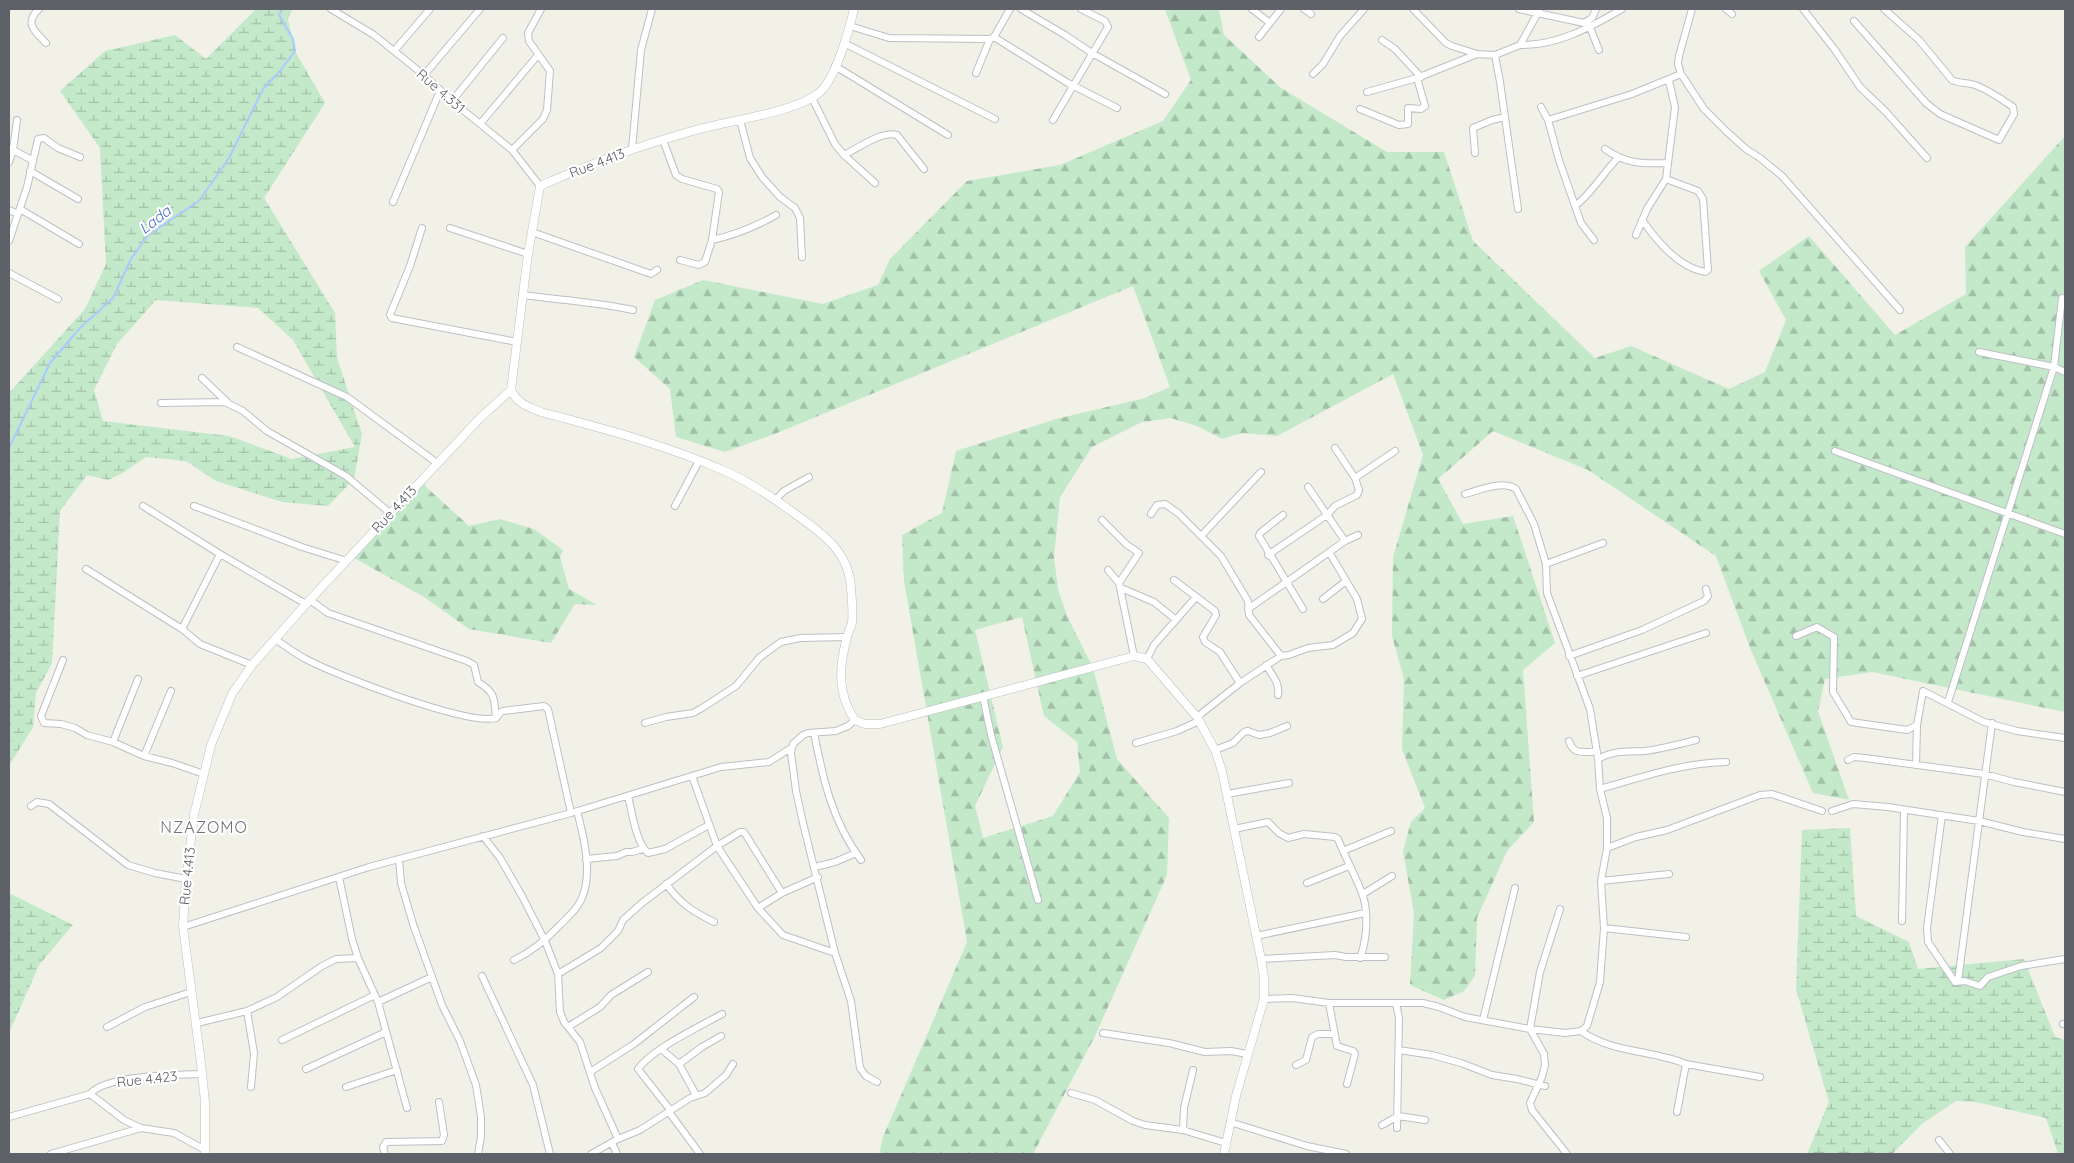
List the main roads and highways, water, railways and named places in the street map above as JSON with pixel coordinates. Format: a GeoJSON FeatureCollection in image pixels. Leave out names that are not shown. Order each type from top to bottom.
{"type":"FeatureCollection","features":[{"type":"Feature","properties":{"kind":"waterway","name":"Lada"},"geometry":{"type":"LineString","coordinates":[[9,448],[50,363],[80,328],[113,298],[131,259],[148,235],[199,201],[229,158],[263,89],[295,51],[293,39],[279,15],[282,9]]}},
{"type":"Feature","properties":{"kind":"district","name":"NZAZOMO"},"geometry":{"type":"Point","coordinates":[204,827]}}]}
